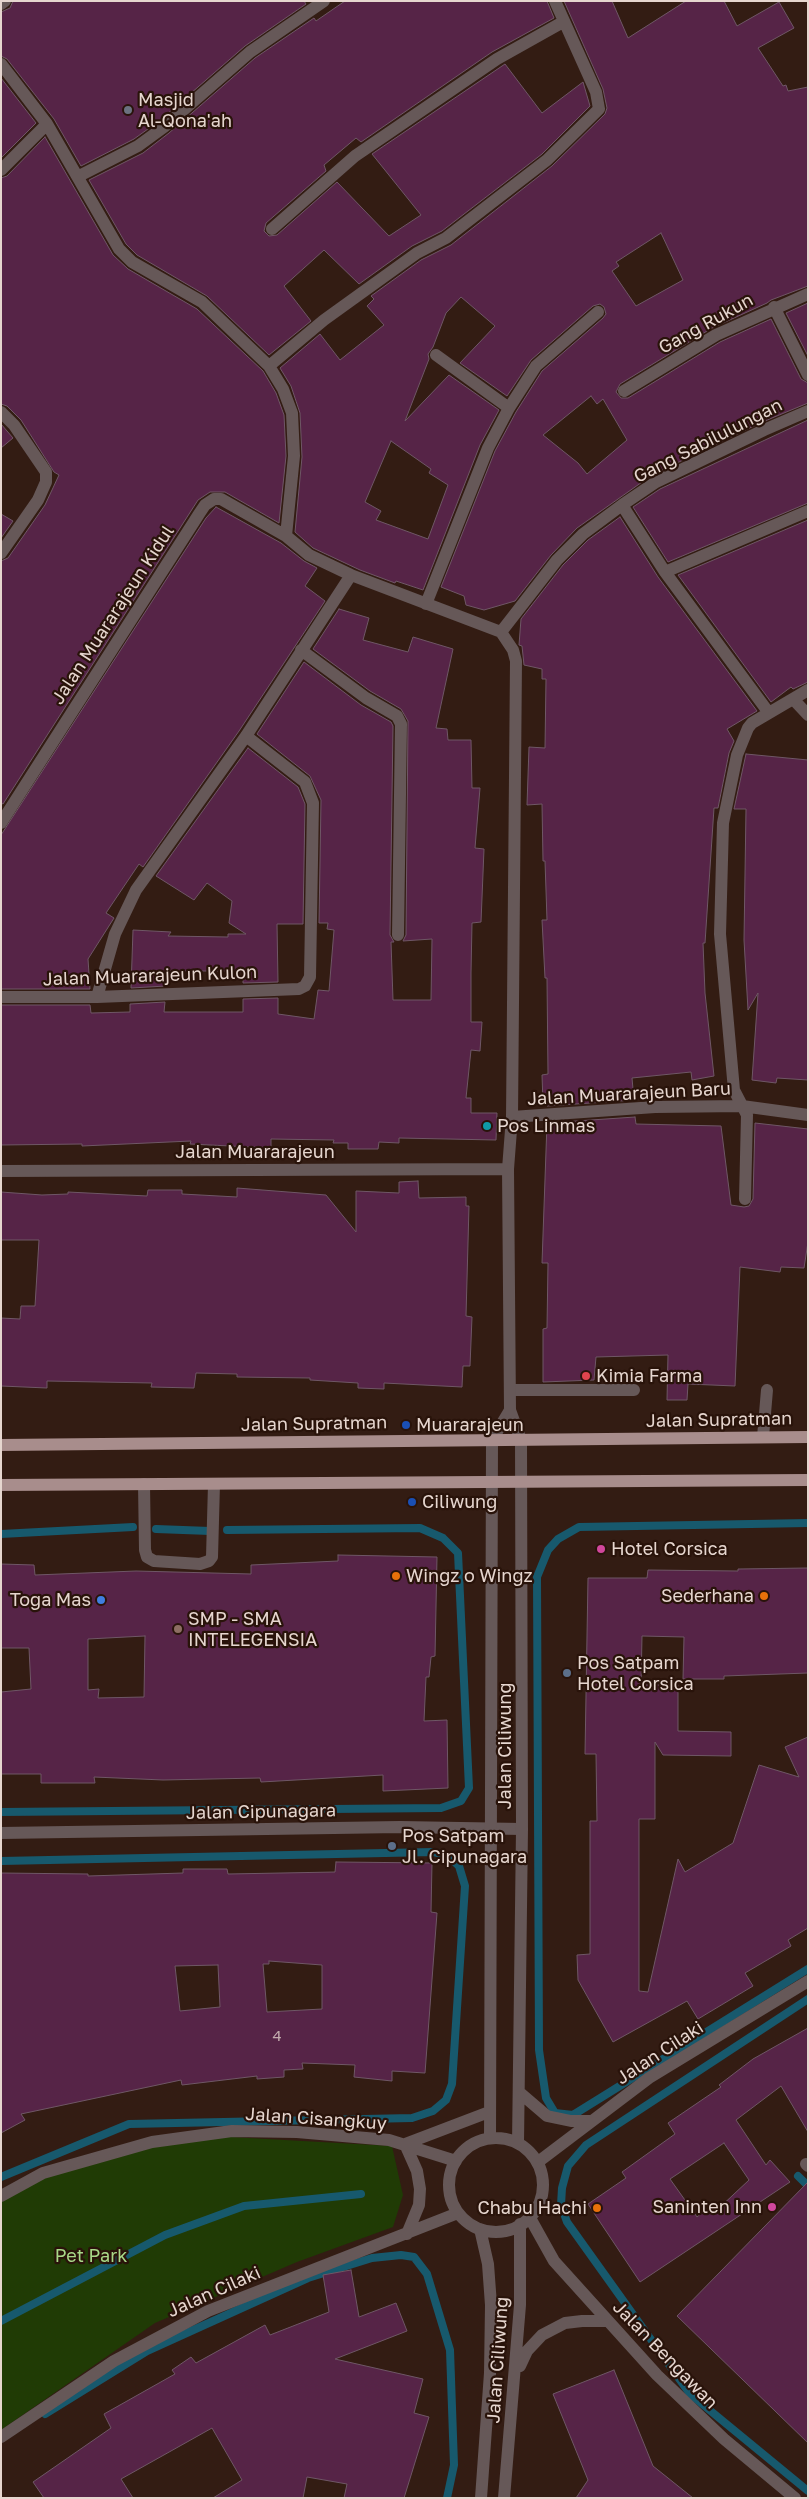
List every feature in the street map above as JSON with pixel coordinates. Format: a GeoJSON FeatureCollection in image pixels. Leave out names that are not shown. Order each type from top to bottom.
{"type":"FeatureCollection","features":[{"type":"Feature","properties":{"kind":"main road","name":"Jalan Supratman"},"geometry":{"type":"LineString","coordinates":[[1,1445],[808,1437]]}},
{"type":"Feature","properties":{"kind":"main road"},"geometry":{"type":"LineString","coordinates":[[1,1486],[493,1484],[808,1480]]}},
{"type":"Feature","properties":{"kind":"street"},"geometry":{"type":"LineString","coordinates":[[1,4],[5,1]]}},
{"type":"Feature","properties":{"kind":"street"},"geometry":{"type":"LineString","coordinates":[[79,176],[138,146],[164,127],[250,52],[324,1]]}},
{"type":"Feature","properties":{"kind":"street"},"geometry":{"type":"LineString","coordinates":[[269,366],[324,320],[418,253],[446,238],[548,160],[598,109],[599,101],[596,92],[555,1]]}},
{"type":"Feature","properties":{"kind":"street"},"geometry":{"type":"LineString","coordinates":[[272,229],[355,156],[497,59],[563,22]]}},
{"type":"Feature","properties":{"kind":"street"},"geometry":{"type":"LineString","coordinates":[[1,64],[47,124],[120,249],[132,262],[202,302],[269,366],[283,389],[292,413],[294,456],[286,536],[309,555],[351,575],[501,632],[513,650],[516,661],[512,1117],[508,1169],[510,1410],[492,1440]]}},
{"type":"Feature","properties":{"kind":"street"},"geometry":{"type":"LineString","coordinates":[[1,170],[47,124]]}},
{"type":"Feature","properties":{"kind":"street","name":"Gang Rukun"},"geometry":{"type":"LineString","coordinates":[[624,391],[716,335],[774,307],[808,294]]}},
{"type":"Feature","properties":{"kind":"street"},"geometry":{"type":"LineString","coordinates":[[774,307],[808,375]]}},
{"type":"Feature","properties":{"kind":"street"},"geometry":{"type":"LineString","coordinates":[[426,604],[488,448],[509,408],[536,366],[598,312]]}},
{"type":"Feature","properties":{"kind":"street"},"geometry":{"type":"LineString","coordinates":[[436,355],[509,408]]}},
{"type":"Feature","properties":{"kind":"street","name":"Gang Sabilulungan"},"geometry":{"type":"LineString","coordinates":[[501,632],[557,560],[583,534],[622,505],[656,482],[808,411]]}},
{"type":"Feature","properties":{"kind":"street"},"geometry":{"type":"LineString","coordinates":[[1,412],[14,425],[20,438],[46,472],[46,482],[38,500],[1,553]]}},
{"type":"Feature","properties":{"kind":"street","name":"Jalan Muararajeun Kidul"},"geometry":{"type":"LineString","coordinates":[[1,823],[205,505],[214,499],[221,499],[286,536]]}},
{"type":"Feature","properties":{"kind":"street"},"geometry":{"type":"LineString","coordinates":[[622,505],[665,572],[769,713]]}},
{"type":"Feature","properties":{"kind":"street"},"geometry":{"type":"LineString","coordinates":[[665,572],[808,512]]}},
{"type":"Feature","properties":{"kind":"street"},"geometry":{"type":"LineString","coordinates":[[97,997],[115,934],[136,890],[246,736],[351,575]]}},
{"type":"Feature","properties":{"kind":"street"},"geometry":{"type":"LineString","coordinates":[[301,650],[366,698],[398,716],[401,724],[398,935]]}},
{"type":"Feature","properties":{"kind":"street"},"geometry":{"type":"LineString","coordinates":[[745,1199],[746,1115],[734,1090],[721,944],[722,846],[728,794],[737,755],[748,728],[808,690]]}},
{"type":"Feature","properties":{"kind":"street"},"geometry":{"type":"LineString","coordinates":[[793,699],[808,715]]}},
{"type":"Feature","properties":{"kind":"street","name":"Jalan Muararajeun Kulon"},"geometry":{"type":"LineString","coordinates":[[1,997],[97,997],[299,990],[305,986],[310,978],[314,803],[305,782],[246,736]]}},
{"type":"Feature","properties":{"kind":"street","name":"Jalan Muararajeun Baru"},"geometry":{"type":"LineString","coordinates":[[512,1117],[655,1107],[742,1106],[808,1115]]}},
{"type":"Feature","properties":{"kind":"street","name":"Jalan Muararajeun"},"geometry":{"type":"LineString","coordinates":[[1,1171],[508,1169]]}},
{"type":"Feature","properties":{"kind":"street"},"geometry":{"type":"LineString","coordinates":[[510,1390],[634,1390]]}},
{"type":"Feature","properties":{"kind":"street"},"geometry":{"type":"LineString","coordinates":[[763,1437],[767,1390]]}},
{"type":"Feature","properties":{"kind":"street","name":"Jalan Ciliwung"},"geometry":{"type":"LineString","coordinates":[[510,1410],[521,1440],[522,1483],[522,1828],[518,2143]]}},
{"type":"Feature","properties":{"kind":"street","name":"Jalan Ciliwung"},"geometry":{"type":"LineString","coordinates":[[490,2138],[489,1829],[492,1440]]}},
{"type":"Feature","properties":{"kind":"street"},"geometry":{"type":"LineString","coordinates":[[144,1484],[145,1550],[147,1557],[154,1561],[200,1564],[209,1562],[213,1551],[214,1484]]}},
{"type":"Feature","properties":{"kind":"street","name":"Jalan Cipunagara"},"geometry":{"type":"LineString","coordinates":[[1,1833],[400,1827],[522,1828]]}},
{"type":"Feature","properties":{"kind":"street","name":"Jalan Cilaki"},"geometry":{"type":"LineString","coordinates":[[538,2162],[649,2078],[808,1981]]}},
{"type":"Feature","properties":{"kind":"street"},"geometry":{"type":"LineString","coordinates":[[518,2092],[547,2116],[571,2121],[591,2121]]}},
{"type":"Feature","properties":{"kind":"street"},"geometry":{"type":"LineString","coordinates":[[407,2234],[419,2205],[420,2190],[417,2171],[405,2144],[489,2112]]}},
{"type":"Feature","properties":{"kind":"street","name":"Jalan Cisangkuy"},"geometry":{"type":"LineString","coordinates":[[1,2196],[44,2173],[143,2145],[232,2131],[297,2132],[389,2140],[456,2161]]}},
{"type":"Feature","properties":{"kind":"street"},"geometry":{"type":"LineString","coordinates":[[490,2138],[504,2138],[518,2143],[530,2151],[538,2162],[543,2176],[543,2191],[539,2206],[525,2221],[510,2230],[487,2232],[473,2227],[458,2213],[452,2201],[449,2187],[450,2174],[456,2161],[464,2150],[477,2142],[490,2138]]}},
{"type":"Feature","properties":{"kind":"street","name":"Jalan Cilaki"},"geometry":{"type":"LineString","coordinates":[[1,2437],[114,2361],[208,2311],[458,2213]]}},
{"type":"Feature","properties":{"kind":"street","name":"Jalan Ciliwung"},"geometry":{"type":"LineString","coordinates":[[504,2498],[516,2375],[525,2221]]}},
{"type":"Feature","properties":{"kind":"street","name":"Jalan Bengawan"},"geometry":{"type":"LineString","coordinates":[[525,2221],[554,2261],[657,2375],[724,2440],[795,2498]]}},
{"type":"Feature","properties":{"kind":"street","name":"Jalan Ciliwung"},"geometry":{"type":"LineString","coordinates":[[480,2229],[488,2264],[491,2304],[482,2498]]}},
{"type":"Feature","properties":{"kind":"street"},"geometry":{"type":"LineString","coordinates":[[516,2375],[527,2351],[542,2335],[565,2324],[582,2321],[608,2321]]}},
{"type":"Feature","properties":{"kind":"green space","name":"Pet Park"},"geometry":{"type":"Polygon","coordinates":[[[231,2137],[392,2146],[403,2195],[393,2227],[297,2262],[155,2323],[1,2430],[1,2197],[16,2188],[149,2138],[231,2137]]]}},
{"type":"Feature","properties":{"kind":"building"},"geometry":{"type":"Polygon","coordinates":[[[13,1],[304,1],[306,4],[245,46],[159,121],[134,139],[81,166],[54,119],[7,59],[1,56],[1,12],[10,8],[13,1]]]}},
{"type":"Feature","properties":{"kind":"building"},"geometry":{"type":"Polygon","coordinates":[[[345,1],[547,1],[554,18],[492,52],[361,142],[356,138],[324,165],[326,171],[266,223],[264,231],[269,236],[277,235],[337,182],[389,236],[421,215],[372,154],[505,64],[542,113],[583,82],[590,106],[542,154],[442,231],[412,246],[359,284],[324,250],[284,286],[311,321],[269,355],[207,296],[137,255],[126,244],[89,180],[143,153],[169,133],[255,58],[314,18],[316,21],[345,1]]]}},
{"type":"Feature","properties":{"kind":"building"},"geometry":{"type":"Polygon","coordinates":[[[564,1],[612,1],[628,38],[686,1],[724,1],[737,26],[779,2],[794,28],[758,48],[783,86],[786,85],[788,91],[808,87],[808,286],[771,300],[712,328],[620,384],[616,392],[621,398],[628,398],[720,342],[771,319],[801,379],[808,383],[808,403],[760,423],[652,475],[577,528],[551,555],[515,601],[484,610],[466,605],[464,596],[441,587],[495,451],[516,412],[542,371],[606,314],[604,307],[600,304],[593,306],[531,360],[507,396],[460,363],[495,326],[461,297],[446,313],[433,347],[428,354],[429,359],[405,421],[449,375],[499,410],[480,445],[423,590],[396,581],[395,583],[360,570],[313,548],[295,532],[302,457],[300,413],[291,386],[280,368],[320,334],[340,360],[384,325],[367,306],[374,299],[371,296],[421,260],[451,245],[552,166],[605,114],[607,108],[603,89],[564,1]],[[661,233],[616,262],[619,266],[612,271],[636,306],[683,280],[661,233]],[[591,396],[543,435],[578,463],[587,474],[627,440],[603,399],[597,404],[591,396]],[[391,441],[365,502],[381,511],[376,520],[428,539],[448,485],[429,473],[431,469],[391,441]]]}},
{"type":"Feature","properties":{"kind":"building"},"geometry":{"type":"Polygon","coordinates":[[[1,78],[36,123],[1,158],[1,78]]]}},
{"type":"Feature","properties":{"kind":"building"},"geometry":{"type":"Polygon","coordinates":[[[45,137],[113,255],[128,269],[197,309],[263,371],[276,393],[284,415],[286,456],[279,523],[225,492],[210,492],[198,500],[3,804],[1,803],[1,561],[8,558],[45,505],[59,475],[54,472],[21,420],[7,406],[1,404],[1,178],[7,176],[45,137]]]}},
{"type":"Feature","properties":{"kind":"building"},"geometry":{"type":"Polygon","coordinates":[[[808,303],[808,356],[786,313],[808,303]]]}},
{"type":"Feature","properties":{"kind":"building"},"geometry":{"type":"Polygon","coordinates":[[[808,420],[808,503],[668,562],[633,507],[660,489],[808,420]]]}},
{"type":"Feature","properties":{"kind":"building"},"geometry":{"type":"Polygon","coordinates":[[[1,424],[13,438],[1,448],[1,424]]]}},
{"type":"Feature","properties":{"kind":"building"},"geometry":{"type":"Polygon","coordinates":[[[216,507],[281,543],[304,561],[317,568],[305,586],[325,601],[239,731],[143,867],[139,864],[106,913],[114,918],[88,959],[90,989],[1,989],[1,835],[206,518],[216,507]]]}},
{"type":"Feature","properties":{"kind":"building"},"geometry":{"type":"Polygon","coordinates":[[[1,514],[13,521],[1,538],[1,514]]]}},
{"type":"Feature","properties":{"kind":"building"},"geometry":{"type":"Polygon","coordinates":[[[620,517],[658,577],[757,711],[727,729],[734,741],[729,753],[718,808],[714,808],[705,943],[703,943],[705,993],[714,1076],[692,1080],[691,1072],[632,1078],[634,1100],[547,1106],[548,1102],[543,1103],[542,1075],[548,1074],[547,978],[545,978],[542,920],[547,920],[542,804],[527,805],[529,747],[545,748],[546,679],[542,679],[542,669],[524,665],[522,646],[519,645],[521,619],[563,565],[588,540],[620,517]]]}},
{"type":"Feature","properties":{"kind":"building"},"geometry":{"type":"Polygon","coordinates":[[[808,520],[808,682],[793,689],[791,687],[771,702],[678,575],[808,520]]]}},
{"type":"Feature","properties":{"kind":"building"},"geometry":{"type":"Polygon","coordinates":[[[339,609],[369,618],[363,640],[408,652],[413,637],[453,649],[436,728],[447,729],[448,740],[471,740],[472,788],[480,788],[475,848],[484,849],[481,922],[472,923],[471,973],[471,1022],[482,1022],[480,1051],[471,1050],[466,1098],[471,1098],[471,1113],[497,1113],[496,1140],[399,1138],[399,1143],[379,1142],[378,1149],[348,1149],[348,1143],[333,1143],[334,1140],[271,1139],[271,1148],[190,1144],[191,1141],[82,1146],[82,1144],[1,1145],[1,1005],[90,1005],[91,1013],[130,1012],[130,1004],[165,1002],[164,1012],[243,1012],[243,999],[278,998],[278,1014],[314,1019],[318,990],[329,991],[334,930],[327,929],[328,923],[319,923],[321,800],[310,776],[257,734],[304,662],[361,705],[391,722],[393,726],[390,935],[394,942],[391,942],[393,1000],[431,1000],[432,939],[403,941],[406,935],[408,721],[401,709],[370,691],[313,649],[339,609]]]}},
{"type":"Feature","properties":{"kind":"building"},"geometry":{"type":"Polygon","coordinates":[[[248,748],[298,787],[305,804],[303,924],[277,924],[278,982],[243,983],[243,972],[167,971],[166,986],[131,988],[133,930],[171,932],[168,936],[228,937],[228,934],[246,934],[229,923],[232,901],[207,883],[194,900],[156,876],[248,748]]]}},
{"type":"Feature","properties":{"kind":"building"},"geometry":{"type":"Polygon","coordinates":[[[746,754],[808,760],[808,1080],[777,1078],[776,1083],[752,1080],[758,993],[748,1010],[744,940],[746,809],[734,809],[746,754]]]}},
{"type":"Feature","properties":{"kind":"building"},"geometry":{"type":"Polygon","coordinates":[[[635,1117],[636,1124],[721,1126],[731,1205],[744,1207],[749,1206],[753,1199],[755,1123],[808,1129],[808,1242],[804,1268],[781,1267],[780,1272],[740,1267],[735,1386],[688,1384],[687,1400],[667,1400],[668,1355],[596,1357],[594,1380],[543,1382],[543,1329],[547,1328],[548,1263],[542,1263],[547,1123],[635,1117]]]}},
{"type":"Feature","properties":{"kind":"building"},"geometry":{"type":"Polygon","coordinates":[[[418,1181],[419,1198],[466,1197],[466,1206],[469,1206],[466,1316],[472,1317],[470,1366],[463,1366],[462,1387],[384,1383],[384,1389],[358,1388],[358,1383],[310,1380],[310,1378],[237,1377],[237,1374],[196,1373],[194,1388],[151,1387],[152,1383],[47,1381],[47,1388],[1,1386],[1,1318],[20,1319],[21,1306],[35,1306],[39,1240],[1,1240],[1,1192],[42,1195],[68,1194],[68,1192],[147,1196],[148,1190],[182,1190],[182,1194],[237,1197],[237,1188],[326,1195],[356,1232],[356,1191],[399,1193],[399,1182],[418,1181]]]}},
{"type":"Feature","properties":{"kind":"building"},"geometry":{"type":"Polygon","coordinates":[[[338,1555],[437,1557],[435,1656],[431,1657],[429,1677],[426,1677],[424,1721],[447,1720],[448,1788],[383,1791],[383,1775],[261,1782],[260,1778],[163,1780],[94,1777],[95,1783],[41,1783],[41,1774],[1,1774],[1,1692],[31,1689],[29,1648],[1,1648],[1,1564],[34,1565],[35,1575],[136,1571],[251,1574],[251,1565],[338,1561],[338,1555]],[[145,1636],[88,1639],[88,1690],[99,1689],[98,1698],[144,1697],[145,1636]]]}},
{"type":"Feature","properties":{"kind":"building"},"geometry":{"type":"Polygon","coordinates":[[[808,1568],[808,1673],[724,1676],[724,1679],[683,1679],[684,1637],[642,1636],[641,1685],[678,1685],[678,1731],[731,1732],[731,1756],[663,1755],[655,1742],[655,1819],[639,1819],[639,1991],[648,1992],[678,1859],[685,1872],[733,1843],[759,1765],[799,1777],[785,1747],[808,1737],[808,1928],[788,1940],[791,1946],[745,1973],[753,1986],[698,2019],[687,2001],[613,2042],[578,1980],[577,1955],[590,1954],[590,1821],[597,1821],[596,1754],[585,1754],[588,1578],[647,1578],[648,1570],[738,1571],[738,1569],[808,1568]]]}},
{"type":"Feature","properties":{"kind":"building"},"geometry":{"type":"Polygon","coordinates":[[[336,1862],[432,1863],[431,1912],[437,1913],[425,2073],[392,2071],[392,2081],[354,2077],[355,2065],[302,2063],[303,2069],[284,2070],[284,2077],[257,2079],[257,2076],[182,2085],[181,2080],[21,2114],[25,2120],[1,2133],[1,1873],[88,1874],[88,1876],[183,1873],[183,1869],[227,1869],[228,1874],[335,1872],[336,1862]],[[269,1961],[269,1964],[263,1964],[267,2012],[322,2009],[322,1965],[269,1961]],[[218,1965],[175,1966],[180,2011],[220,2007],[218,1965]]]}},
{"type":"Feature","properties":{"kind":"building"},"geometry":{"type":"Polygon","coordinates":[[[808,2028],[808,2132],[781,2086],[736,2120],[766,2165],[770,2160],[790,2182],[640,2282],[588,2204],[626,2178],[622,2172],[675,2134],[668,2123],[721,2087],[719,2085],[753,2059],[808,2028]],[[724,2143],[670,2179],[697,2217],[712,2204],[717,2210],[749,2180],[724,2143]]]}},
{"type":"Feature","properties":{"kind":"building"},"geometry":{"type":"Polygon","coordinates":[[[808,2182],[808,2443],[677,2316],[808,2182]]]}},
{"type":"Feature","properties":{"kind":"building"},"geometry":{"type":"Polygon","coordinates":[[[351,2270],[359,2317],[396,2303],[407,2331],[335,2359],[423,2379],[414,2413],[429,2417],[404,2498],[344,2498],[347,2484],[307,2477],[303,2498],[213,2498],[242,2480],[212,2428],[121,2479],[133,2498],[44,2498],[33,2482],[111,2428],[104,2414],[175,2374],[172,2370],[191,2357],[196,2363],[265,2325],[270,2335],[329,2312],[323,2275],[351,2270]]]}},
{"type":"Feature","properties":{"kind":"building"},"geometry":{"type":"Polygon","coordinates":[[[614,2370],[653,2466],[693,2498],[576,2498],[588,2480],[553,2394],[614,2370]]]}},
{"type":"Feature","properties":{"kind":"waterway"},"geometry":{"type":"LineString","coordinates":[[808,1523],[579,1527],[558,1539],[548,1550],[537,1577],[539,2050],[546,2098],[555,2113],[573,2115],[808,1969]]}},
{"type":"Feature","properties":{"kind":"waterway"},"geometry":{"type":"LineString","coordinates":[[1,1534],[133,1527]]}},
{"type":"Feature","properties":{"kind":"waterway"},"geometry":{"type":"LineString","coordinates":[[1,1812],[441,1808],[461,1801],[469,1788],[458,1553],[443,1538],[420,1528],[227,1530]]}},
{"type":"Feature","properties":{"kind":"waterway"},"geometry":{"type":"LineString","coordinates":[[156,1529],[210,1531]]}},
{"type":"Feature","properties":{"kind":"waterway"},"geometry":{"type":"LineString","coordinates":[[1,1861],[433,1852],[448,1856],[459,1866],[465,1886],[452,2084],[446,2100],[433,2111],[412,2118],[129,2124],[1,2177]]}},
{"type":"Feature","properties":{"kind":"waterway"},"geometry":{"type":"LineString","coordinates":[[808,1999],[586,2145],[568,2166],[562,2188],[561,2205],[567,2222],[690,2394],[808,2491]]}},
{"type":"Feature","properties":{"kind":"waterway"},"geometry":{"type":"LineString","coordinates":[[798,2176],[808,2186]]}},
{"type":"Feature","properties":{"kind":"waterway"},"geometry":{"type":"LineString","coordinates":[[1,2321],[165,2235],[244,2206],[361,2194]]}},
{"type":"Feature","properties":{"kind":"waterway"},"geometry":{"type":"LineString","coordinates":[[45,2414],[147,2351],[308,2278],[372,2258],[401,2255],[414,2257],[427,2274],[450,2350],[454,2465],[447,2498]]}},
{"type":"Feature","properties":{"kind":"place","name":"Masjid Al-Qona'ah"},"geometry":{"type":"Point","coordinates":[128,110]}},
{"type":"Feature","properties":{"kind":"place","name":"Pos Linmas"},"geometry":{"type":"Point","coordinates":[487,1126]}},
{"type":"Feature","properties":{"kind":"place","name":"Kimia Farma"},"geometry":{"type":"Point","coordinates":[586,1376]}},
{"type":"Feature","properties":{"kind":"place","name":"Muararajeun"},"geometry":{"type":"Point","coordinates":[406,1425]}},
{"type":"Feature","properties":{"kind":"place","name":"Ciliwung"},"geometry":{"type":"Point","coordinates":[412,1502]}},
{"type":"Feature","properties":{"kind":"place","name":"Hotel Corsica"},"geometry":{"type":"Point","coordinates":[601,1549]}},
{"type":"Feature","properties":{"kind":"place","name":"Wingz o Wingz"},"geometry":{"type":"Point","coordinates":[396,1576]}},
{"type":"Feature","properties":{"kind":"place","name":"Sederhana"},"geometry":{"type":"Point","coordinates":[764,1596]}},
{"type":"Feature","properties":{"kind":"place","name":"Toga Mas"},"geometry":{"type":"Point","coordinates":[101,1600]}},
{"type":"Feature","properties":{"kind":"place","name":"SMP - SMA INTELEGENSIA"},"geometry":{"type":"Point","coordinates":[178,1629]}},
{"type":"Feature","properties":{"kind":"place","name":"Pos Satpam Hotel Corsica"},"geometry":{"type":"Point","coordinates":[567,1673]}},
{"type":"Feature","properties":{"kind":"place","name":"Pos Satpam Jl. Cipunagara"},"geometry":{"type":"Point","coordinates":[392,1846]}},
{"type":"Feature","properties":{"kind":"place","name":"Saninten Inn"},"geometry":{"type":"Point","coordinates":[772,2207]}},
{"type":"Feature","properties":{"kind":"place","name":"Chabu Hachi"},"geometry":{"type":"Point","coordinates":[597,2208]}}]}
